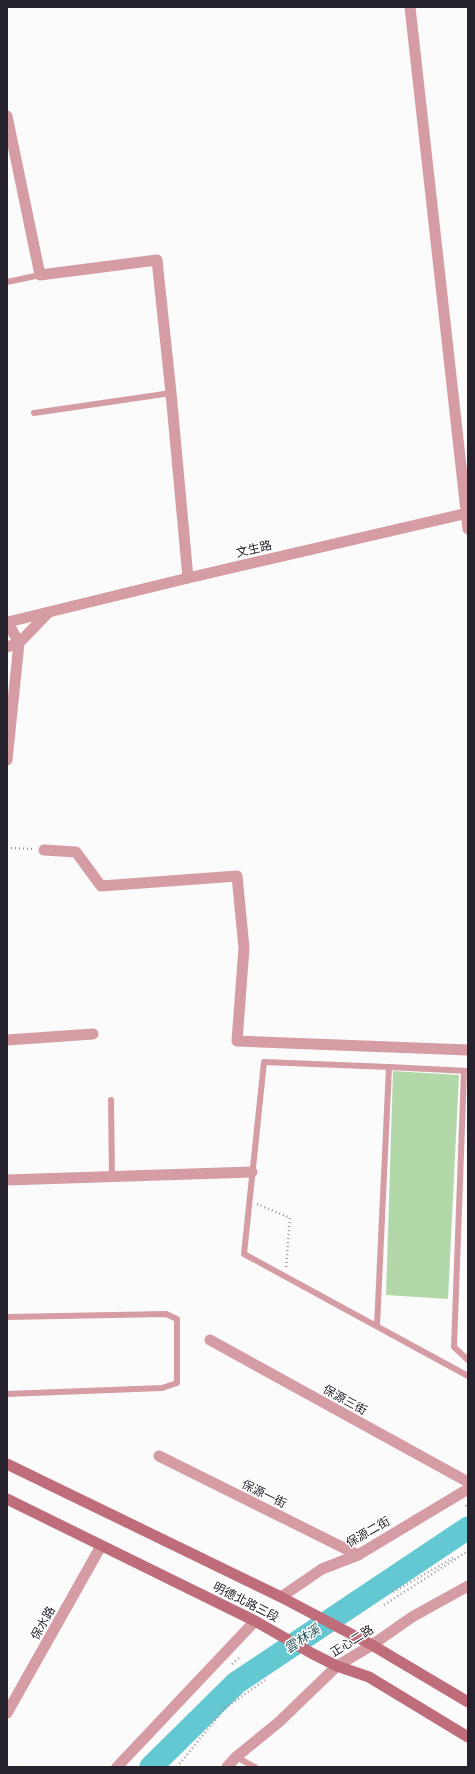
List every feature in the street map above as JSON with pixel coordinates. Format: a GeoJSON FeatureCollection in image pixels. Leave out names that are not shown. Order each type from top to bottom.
{"type":"FeatureCollection","features":[{"type":"Feature","properties":{"kind":"main road","name":"明德北路三段"},"geometry":{"type":"LineString","coordinates":[[7,1464],[281,1597],[372,1645],[468,1702]]}},
{"type":"Feature","properties":{"kind":"main road","name":"明德北路三段"},"geometry":{"type":"LineString","coordinates":[[7,1499],[255,1621],[337,1666],[369,1677],[468,1737]]}},
{"type":"Feature","properties":{"kind":"street"},"geometry":{"type":"LineString","coordinates":[[410,7],[468,529]]}},
{"type":"Feature","properties":{"kind":"street"},"geometry":{"type":"LineString","coordinates":[[7,116],[40,275],[157,260],[188,578]]}},
{"type":"Feature","properties":{"kind":"street","name":"文生路"},"geometry":{"type":"LineString","coordinates":[[7,622],[47,614],[188,578],[467,514]]}},
{"type":"Feature","properties":{"kind":"street"},"geometry":{"type":"LineString","coordinates":[[7,647],[19,643],[47,614]]}},
{"type":"Feature","properties":{"kind":"street"},"geometry":{"type":"LineString","coordinates":[[7,622],[19,643],[7,760]]}},
{"type":"Feature","properties":{"kind":"street"},"geometry":{"type":"LineString","coordinates":[[44,850],[76,852],[101,886],[237,876],[244,948],[237,1041],[468,1050]]}},
{"type":"Feature","properties":{"kind":"street"},"geometry":{"type":"LineString","coordinates":[[7,1040],[93,1034]]}},
{"type":"Feature","properties":{"kind":"street"},"geometry":{"type":"LineString","coordinates":[[7,1180],[252,1172]]}},
{"type":"Feature","properties":{"kind":"street","name":"保源三街"},"geometry":{"type":"LineString","coordinates":[[210,1340],[468,1482]]}},
{"type":"Feature","properties":{"kind":"street","name":"保源一街"},"geometry":{"type":"LineString","coordinates":[[160,1456],[358,1555]]}},
{"type":"Feature","properties":{"kind":"street","name":"保源二街"},"geometry":{"type":"LineString","coordinates":[[281,1597],[322,1569],[358,1555],[468,1489]]}},
{"type":"Feature","properties":{"kind":"street","name":"保水路"},"geometry":{"type":"LineString","coordinates":[[7,1712],[101,1546]]}},
{"type":"Feature","properties":{"kind":"street","name":"正心二路"},"geometry":{"type":"LineString","coordinates":[[227,1767],[236,1757],[279,1722],[337,1666],[372,1645],[412,1617],[468,1586]]}},
{"type":"Feature","properties":{"kind":"street"},"geometry":{"type":"LineString","coordinates":[[117,1767],[255,1621]]}},
{"type":"Feature","properties":{"kind":"lane"},"geometry":{"type":"LineString","coordinates":[[7,282],[40,275]]}},
{"type":"Feature","properties":{"kind":"lane"},"geometry":{"type":"LineString","coordinates":[[34,413],[171,393]]}},
{"type":"Feature","properties":{"kind":"lane"},"geometry":{"type":"LineString","coordinates":[[468,1360],[454,1348],[466,1071],[264,1062],[244,1254],[468,1376]]}},
{"type":"Feature","properties":{"kind":"lane"},"geometry":{"type":"LineString","coordinates":[[377,1326],[390,1067]]}},
{"type":"Feature","properties":{"kind":"lane"},"geometry":{"type":"LineString","coordinates":[[111,1100],[112,1177]]}},
{"type":"Feature","properties":{"kind":"lane"},"geometry":{"type":"LineString","coordinates":[[7,1316],[166,1314],[178,1319],[177,1383],[162,1388],[7,1394]]}},
{"type":"Feature","properties":{"kind":"lane"},"geometry":{"type":"LineString","coordinates":[[236,1757],[255,1767]]}},
{"type":"Feature","properties":{"kind":"path"},"geometry":{"type":"LineString","coordinates":[[7,848],[44,850]]}},
{"type":"Feature","properties":{"kind":"path"},"geometry":{"type":"LineString","coordinates":[[249,1201],[290,1218],[285,1277]]}},
{"type":"Feature","properties":{"kind":"path"},"geometry":{"type":"LineString","coordinates":[[393,1592],[468,1551]]}},
{"type":"Feature","properties":{"kind":"path"},"geometry":{"type":"LineString","coordinates":[[384,1605],[468,1551]]}},
{"type":"Feature","properties":{"kind":"path"},"geometry":{"type":"LineString","coordinates":[[176,1767],[225,1708],[265,1680]]}},
{"type":"Feature","properties":{"kind":"green space"},"geometry":{"type":"Polygon","coordinates":[[[393,1071],[459,1075],[448,1299],[386,1295],[393,1071]]]}},
{"type":"Feature","properties":{"kind":"waterway","name":"雲林溪"},"geometry":{"type":"LineString","coordinates":[[151,1767],[236,1683],[468,1528]]}}]}
